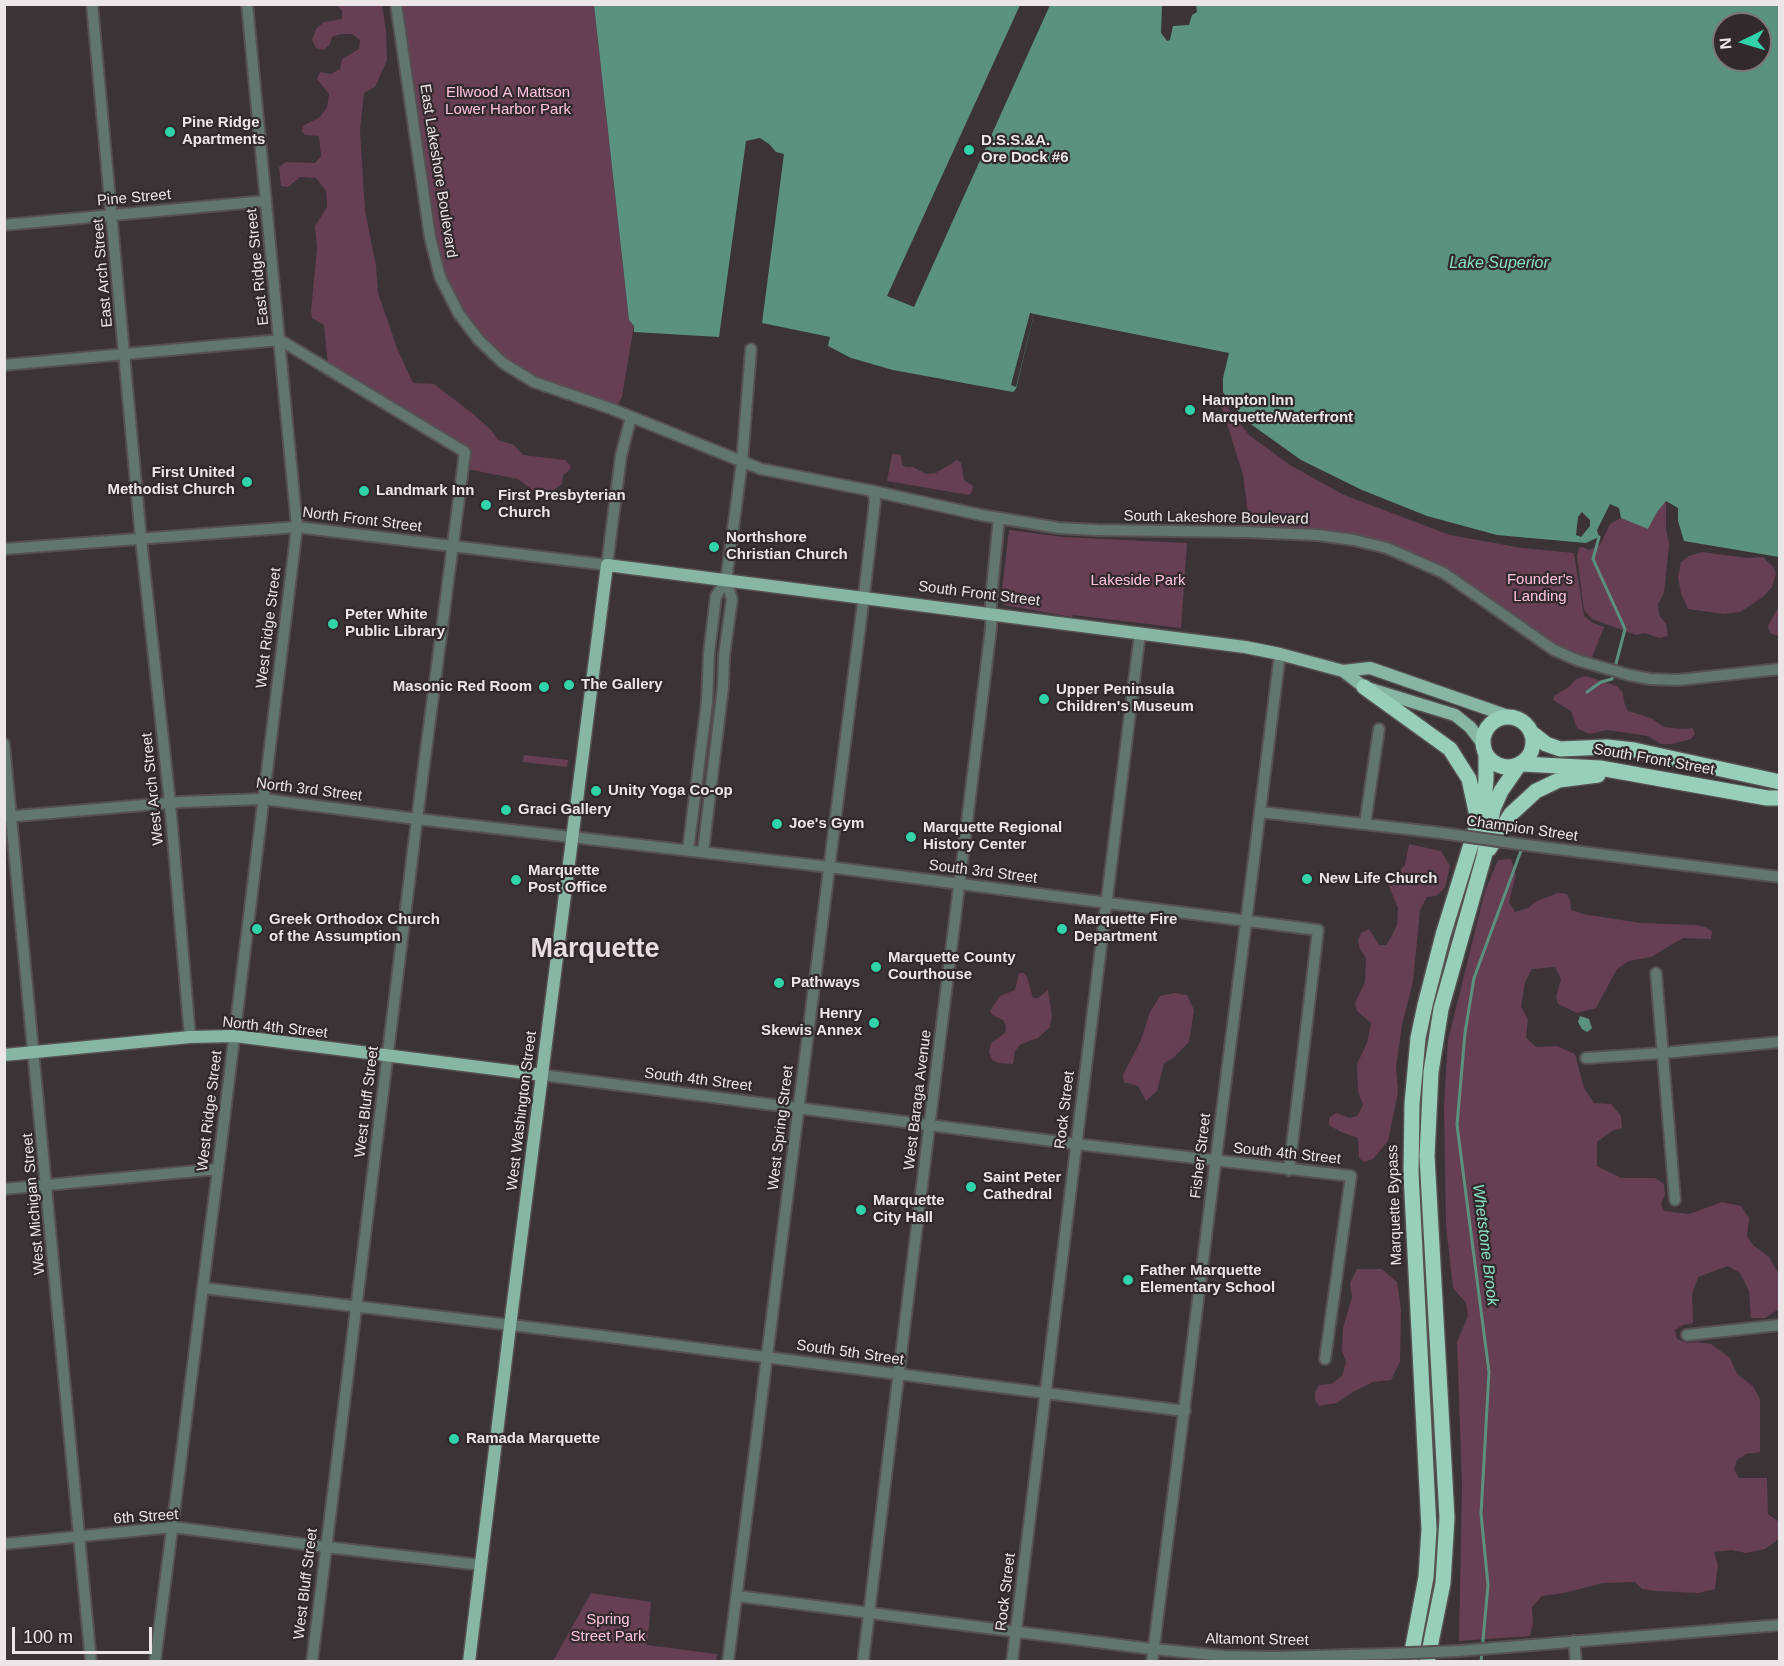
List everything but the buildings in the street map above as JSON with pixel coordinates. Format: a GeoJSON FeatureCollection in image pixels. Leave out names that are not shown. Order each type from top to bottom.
{"type":"FeatureCollection","features":[{"type":"Feature","properties":{"kind":"highway"},"geometry":{"type":"LineString","coordinates":[[1364,687],[1442,741],[1450,749],[1465,769],[1469,779],[1475,801],[1477,824]]}},
{"type":"Feature","properties":{"kind":"highway"},"geometry":{"type":"LineString","coordinates":[[1427,1662],[1443,1583],[1447,1518],[1428,1185],[1429,1097],[1441,1009],[1484,857],[1493,809],[1501,791],[1530,752],[1532,733],[1522,720],[1508,716],[1501,717],[1490,724],[1486,730],[1484,750],[1490,762],[1501,767],[1520,765]]}},
{"type":"Feature","properties":{"kind":"highway","name":"South Front Street"},"geometry":{"type":"LineString","coordinates":[[1532,733],[1546,744],[1560,749],[1607,747],[1634,750],[1779,782]]}},
{"type":"Feature","properties":{"kind":"highway","name":"Marquette Bypass"},"geometry":{"type":"LineString","coordinates":[[1410,1662],[1426,1577],[1429,1529],[1411,1173],[1412,1104],[1418,1038],[1425,1005],[1485,791],[1484,750]]}},
{"type":"Feature","properties":{"kind":"highway","name":"South Front Street"},"geometry":{"type":"LineString","coordinates":[[1520,765],[1582,766],[1767,798],[1779,798]]}},
{"type":"Feature","properties":{"kind":"highway"},"geometry":{"type":"LineString","coordinates":[[1484,857],[1511,814],[1536,791],[1571,777],[1623,773]]}},
{"type":"Feature","properties":{"kind":"main road","name":"South Front Street"},"geometry":{"type":"LineString","coordinates":[[608,565],[1245,647],[1343,670],[1370,668],[1508,716]]}},
{"type":"Feature","properties":{"kind":"main road","name":"West Washington Street"},"geometry":{"type":"LineString","coordinates":[[469,1662],[608,565]]}},
{"type":"Feature","properties":{"kind":"main road","name":"South Front Street"},"geometry":{"type":"LineString","coordinates":[[1343,670],[1364,687],[1455,715],[1470,727],[1484,750]]}},
{"type":"Feature","properties":{"kind":"main road","name":"North 4th Street"},"geometry":{"type":"LineString","coordinates":[[4,1055],[190,1037],[235,1036],[542,1075]]}},
{"type":"Feature","properties":{"kind":"street","name":"East Arch Street"},"geometry":{"type":"LineString","coordinates":[[92,4],[141,539]]}},
{"type":"Feature","properties":{"kind":"street","name":"East Ridge Street"},"geometry":{"type":"LineString","coordinates":[[248,4],[297,527]]}},
{"type":"Feature","properties":{"kind":"street","name":"East Lakeshore Boulevard"},"geometry":{"type":"LineString","coordinates":[[396,4],[430,237],[440,277],[459,314],[478,339],[503,363],[534,382],[631,417]]}},
{"type":"Feature","properties":{"kind":"street","name":"Pine Street"},"geometry":{"type":"LineString","coordinates":[[4,225],[266,201]]}},
{"type":"Feature","properties":{"kind":"street"},"geometry":{"type":"LineString","coordinates":[[4,365],[280,340]]}},
{"type":"Feature","properties":{"kind":"street","name":"West Bluff Street"},"geometry":{"type":"LineString","coordinates":[[280,340],[465,452],[312,1662]]}},
{"type":"Feature","properties":{"kind":"street"},"geometry":{"type":"LineString","coordinates":[[688,850],[707,702],[709,653],[716,596],[726,580],[742,462],[751,349]]}},
{"type":"Feature","properties":{"kind":"street","name":"South Lakeshore Boulevard"},"geometry":{"type":"LineString","coordinates":[[631,417],[761,469],[873,490],[999,518],[1059,528],[1097,531],[1318,535],[1387,548],[1444,573],[1554,650],[1577,660],[1629,675],[1650,679],[1678,680],[1779,669]]}},
{"type":"Feature","properties":{"kind":"street"},"geometry":{"type":"LineString","coordinates":[[608,565],[621,456],[631,417]]}},
{"type":"Feature","properties":{"kind":"street","name":"West Spring Street"},"geometry":{"type":"LineString","coordinates":[[728,1662],[864,598],[875,501],[873,490]]}},
{"type":"Feature","properties":{"kind":"street","name":"West Baraga Avenue"},"geometry":{"type":"LineString","coordinates":[[863,1662],[991,628],[999,518]]}},
{"type":"Feature","properties":{"kind":"street","name":"North Front Street"},"geometry":{"type":"LineString","coordinates":[[4,549],[297,527],[608,565]]}},
{"type":"Feature","properties":{"kind":"street","name":"West Ridge Street"},"geometry":{"type":"LineString","coordinates":[[155,1662],[297,527]]}},
{"type":"Feature","properties":{"kind":"street","name":"West Arch Street"},"geometry":{"type":"LineString","coordinates":[[141,539],[170,803],[190,1037]]}},
{"type":"Feature","properties":{"kind":"street"},"geometry":{"type":"LineString","coordinates":[[703,852],[732,599],[726,580]]}},
{"type":"Feature","properties":{"kind":"street","name":"Rock Street"},"geometry":{"type":"LineString","coordinates":[[1012,1662],[1140,633]]}},
{"type":"Feature","properties":{"kind":"street","name":"Fisher Street"},"geometry":{"type":"LineString","coordinates":[[1152,1662],[1280,654]]}},
{"type":"Feature","properties":{"kind":"street"},"geometry":{"type":"LineString","coordinates":[[1365,824],[1379,729]]}},
{"type":"Feature","properties":{"kind":"street","name":"West Michigan Street"},"geometry":{"type":"LineString","coordinates":[[4,744],[8,817],[34,1052],[91,1662]]}},
{"type":"Feature","properties":{"kind":"street","name":"North 3rd Street"},"geometry":{"type":"LineString","coordinates":[[8,817],[238,798],[263,799],[573,837]]}},
{"type":"Feature","properties":{"kind":"street","name":"Champion Street"},"geometry":{"type":"LineString","coordinates":[[1260,812],[1779,877]]}},
{"type":"Feature","properties":{"kind":"street","name":"South 3rd Street"},"geometry":{"type":"LineString","coordinates":[[573,837],[829,867],[1318,930],[1289,1170]]}},
{"type":"Feature","properties":{"kind":"street"},"geometry":{"type":"LineString","coordinates":[[1656,973],[1675,1200]]}},
{"type":"Feature","properties":{"kind":"street"},"geometry":{"type":"LineString","coordinates":[[1586,1058],[1779,1042]]}},
{"type":"Feature","properties":{"kind":"street","name":"South 4th Street"},"geometry":{"type":"LineString","coordinates":[[542,1075],[1076,1144],[1351,1176],[1325,1359]]}},
{"type":"Feature","properties":{"kind":"street"},"geometry":{"type":"LineString","coordinates":[[4,1189],[218,1169]]}},
{"type":"Feature","properties":{"kind":"street","name":"South 5th Street"},"geometry":{"type":"LineString","coordinates":[[203,1288],[357,1305],[1185,1412]]}},
{"type":"Feature","properties":{"kind":"street"},"geometry":{"type":"LineString","coordinates":[[1687,1335],[1779,1325]]}},
{"type":"Feature","properties":{"kind":"street","name":"6th Street"},"geometry":{"type":"LineString","coordinates":[[4,1544],[173,1527],[481,1565]]}},
{"type":"Feature","properties":{"kind":"street","name":"Altamont Street"},"geometry":{"type":"LineString","coordinates":[[737,1596],[1224,1656],[1274,1657],[1458,1651],[1779,1625]]}},
{"type":"Feature","properties":{"kind":"street"},"geometry":{"type":"LineString","coordinates":[[1574,1641],[1576,1662]]}},
{"type":"Feature","properties":{"kind":"green space"},"geometry":{"type":"Polygon","coordinates":[[[337,5],[382,5],[387,60],[375,87],[364,93],[360,130],[365,211],[376,266],[378,293],[397,348],[414,383],[434,384],[472,413],[491,430],[498,440],[514,445],[523,455],[566,460],[571,467],[563,475],[562,484],[543,498],[518,479],[467,469],[469,455],[328,366],[324,325],[312,318],[311,311],[317,249],[315,226],[327,207],[326,191],[316,178],[300,177],[288,187],[281,186],[279,167],[286,162],[315,163],[321,156],[319,136],[305,135],[302,131],[303,126],[320,117],[327,107],[329,94],[317,79],[320,72],[331,74],[340,69],[342,59],[359,49],[360,40],[352,34],[341,34],[332,37],[330,44],[324,50],[316,48],[312,40],[316,29],[324,22],[342,19],[342,11],[337,5]]]}},
{"type":"Feature","properties":{"kind":"green space","name":"Ellwood A Mattson Lower Harbor Park"},"geometry":{"type":"Polygon","coordinates":[[[396,5],[594,5],[629,320],[634,326],[622,397],[615,410],[534,382],[478,339],[440,277],[396,5]]]}},
{"type":"Feature","properties":{"kind":"green space","name":"Founder's Landing"},"geometry":{"type":"Polygon","coordinates":[[[1218,395],[1249,435],[1290,465],[1344,495],[1450,535],[1522,548],[1574,553],[1584,616],[1604,627],[1591,660],[1568,653],[1403,552],[1250,528],[1243,475],[1218,395]]]}},
{"type":"Feature","properties":{"kind":"green space"},"geometry":{"type":"Polygon","coordinates":[[[892,454],[901,455],[902,465],[913,467],[926,474],[936,473],[957,460],[961,463],[964,480],[973,486],[972,492],[969,495],[887,481],[892,454]]]}},
{"type":"Feature","properties":{"kind":"green space"},"geometry":{"type":"Polygon","coordinates":[[[1666,501],[1666,529],[1669,544],[1664,593],[1658,604],[1659,615],[1666,624],[1668,636],[1659,638],[1645,633],[1636,635],[1592,619],[1584,610],[1577,556],[1579,548],[1589,550],[1600,545],[1610,524],[1621,518],[1648,528],[1666,501]]]}},
{"type":"Feature","properties":{"kind":"green space","name":"Lakeside Park"},"geometry":{"type":"Polygon","coordinates":[[[1009,530],[1063,537],[1187,543],[1181,628],[1073,615],[1072,617],[1004,605],[1001,600],[1009,530]]]}},
{"type":"Feature","properties":{"kind":"green space"},"geometry":{"type":"Polygon","coordinates":[[[1702,552],[1748,558],[1763,557],[1774,568],[1776,574],[1772,587],[1763,597],[1740,612],[1724,614],[1688,609],[1681,593],[1678,577],[1681,562],[1689,556],[1702,552]]]}},
{"type":"Feature","properties":{"kind":"green space"},"geometry":{"type":"Polygon","coordinates":[[[1779,606],[1779,636],[1770,633],[1768,626],[1779,606]]]}},
{"type":"Feature","properties":{"kind":"green space"},"geometry":{"type":"Polygon","coordinates":[[[1586,676],[1617,686],[1623,693],[1628,711],[1651,718],[1664,727],[1693,728],[1695,734],[1691,739],[1672,744],[1661,744],[1648,736],[1607,730],[1589,734],[1577,728],[1571,711],[1553,700],[1554,696],[1570,686],[1576,679],[1586,676]]]}},
{"type":"Feature","properties":{"kind":"green space"},"geometry":{"type":"Polygon","coordinates":[[[524,755],[568,760],[567,767],[523,762],[524,755]]]}},
{"type":"Feature","properties":{"kind":"green space"},"geometry":{"type":"Polygon","coordinates":[[[1409,844],[1441,851],[1450,866],[1445,888],[1436,896],[1427,897],[1420,910],[1413,982],[1402,1025],[1396,1068],[1398,1092],[1388,1141],[1373,1159],[1364,1162],[1359,1158],[1358,1138],[1329,1125],[1329,1118],[1336,1113],[1350,1118],[1357,1116],[1363,1105],[1358,1091],[1357,1064],[1367,1043],[1371,1023],[1357,1011],[1355,1003],[1365,982],[1366,958],[1360,949],[1358,940],[1361,933],[1369,929],[1379,945],[1386,945],[1390,939],[1397,925],[1398,908],[1388,884],[1405,865],[1409,844]]]}},
{"type":"Feature","properties":{"kind":"green space"},"geometry":{"type":"Polygon","coordinates":[[[1511,859],[1516,875],[1509,902],[1515,912],[1558,893],[1567,894],[1571,910],[1583,914],[1640,923],[1695,925],[1712,931],[1711,939],[1683,938],[1651,957],[1629,961],[1617,969],[1596,1008],[1577,1013],[1558,1004],[1556,997],[1561,979],[1555,967],[1532,969],[1525,982],[1521,1007],[1528,1019],[1526,1038],[1536,1047],[1557,1046],[1575,1054],[1584,1088],[1594,1103],[1611,1104],[1621,1116],[1622,1128],[1612,1131],[1597,1142],[1597,1166],[1621,1178],[1655,1178],[1664,1184],[1665,1195],[1661,1204],[1664,1211],[1689,1214],[1722,1202],[1741,1206],[1749,1218],[1747,1236],[1753,1245],[1769,1257],[1779,1275],[1779,1309],[1765,1318],[1751,1318],[1749,1291],[1740,1273],[1728,1266],[1698,1277],[1692,1295],[1693,1323],[1675,1330],[1677,1339],[1687,1343],[1711,1344],[1730,1358],[1737,1374],[1753,1386],[1760,1399],[1760,1452],[1746,1454],[1737,1460],[1734,1469],[1739,1478],[1767,1478],[1768,1514],[1779,1522],[1779,1539],[1765,1549],[1746,1553],[1731,1550],[1714,1552],[1718,1565],[1715,1589],[1699,1593],[1656,1591],[1642,1589],[1635,1582],[1603,1583],[1542,1596],[1532,1607],[1533,1623],[1530,1636],[1459,1641],[1462,1485],[1457,1342],[1468,1316],[1466,1303],[1453,1288],[1446,1226],[1444,1106],[1448,1040],[1485,891],[1498,860],[1511,859]]]}},
{"type":"Feature","properties":{"kind":"green space"},"geometry":{"type":"Polygon","coordinates":[[[1019,973],[1024,973],[1027,977],[1033,998],[1038,998],[1048,990],[1052,1015],[1050,1027],[1038,1038],[1021,1044],[1015,1051],[1013,1064],[998,1063],[992,1060],[989,1052],[991,1043],[1005,1033],[1006,1026],[1003,1020],[992,1015],[990,1011],[1000,996],[1015,990],[1019,973]]]}},
{"type":"Feature","properties":{"kind":"green space"},"geometry":{"type":"Polygon","coordinates":[[[1175,993],[1187,995],[1194,1010],[1189,1042],[1173,1058],[1164,1063],[1157,1091],[1146,1101],[1138,1086],[1124,1082],[1123,1075],[1141,1040],[1150,1012],[1160,996],[1175,993]]]}},
{"type":"Feature","properties":{"kind":"green space"},"geometry":{"type":"Polygon","coordinates":[[[1357,1269],[1382,1269],[1397,1282],[1401,1309],[1400,1362],[1391,1380],[1373,1382],[1337,1403],[1319,1406],[1315,1400],[1315,1392],[1319,1385],[1331,1384],[1342,1376],[1346,1362],[1342,1351],[1343,1328],[1352,1297],[1350,1283],[1357,1269]]]}},
{"type":"Feature","properties":{"kind":"green space","name":"Spring Street Park"},"geometry":{"type":"Polygon","coordinates":[[[591,1593],[651,1602],[647,1645],[717,1654],[716,1661],[553,1661],[591,1593]]]}},
{"type":"Feature","properties":{"kind":"water","name":"Lake Superior"},"geometry":{"type":"Polygon","coordinates":[[[594,5],[1162,5],[1161,33],[1167,41],[1170,40],[1173,26],[1189,25],[1192,15],[1197,12],[1196,5],[1779,5],[1779,557],[1684,541],[1678,521],[1678,508],[1666,501],[1648,529],[1621,518],[1619,508],[1610,504],[1597,530],[1599,537],[1586,543],[1497,535],[1427,516],[1362,490],[1301,460],[1252,425],[1230,403],[1223,392],[1223,378],[1229,353],[1034,314],[1016,389],[1013,392],[893,370],[851,358],[828,346],[830,337],[762,323],[784,154],[776,152],[760,138],[746,141],[719,337],[634,332],[634,326],[629,320],[594,5]],[[1582,512],[1578,517],[1576,535],[1581,537],[1590,526],[1590,520],[1582,512]]]}},
{"type":"Feature","properties":{"kind":"water"},"geometry":{"type":"Polygon","coordinates":[[[1580,1016],[1589,1019],[1592,1028],[1587,1032],[1578,1022],[1580,1016]]]}},
{"type":"Feature","properties":{"kind":"pier","name":"D.S.S.&A. Ore Dock #6"},"geometry":{"type":"Polygon","coordinates":[[[1020,5],[1050,5],[914,307],[887,296],[1020,5]]]}},
{"type":"Feature","properties":{"kind":"pier"},"geometry":{"type":"Polygon","coordinates":[[[1030,313],[1034,314],[1016,387],[1011,385],[1030,313]]]}},
{"type":"Feature","properties":{"kind":"waterway","name":"Whetstone Brook"},"geometry":{"type":"LineString","coordinates":[[1587,692],[1601,682],[1612,679],[1625,629],[1593,559],[1599,537]]}},
{"type":"Feature","properties":{"kind":"waterway","name":"Whetstone Brook"},"geometry":{"type":"LineString","coordinates":[[1481,1662],[1488,1585],[1481,1514],[1489,1372],[1457,1125],[1465,1033],[1474,978],[1522,848]]}},
{"type":"Feature","properties":{"kind":"place","name":"Pine Ridge Apartments"},"geometry":{"type":"Point","coordinates":[170,132]}},
{"type":"Feature","properties":{"kind":"place","name":"D.S.S.&A. Ore Dock #6"},"geometry":{"type":"Point","coordinates":[969,150]}},
{"type":"Feature","properties":{"kind":"place","name":"Hampton Inn Marquette/Waterfront"},"geometry":{"type":"Point","coordinates":[1190,410]}},
{"type":"Feature","properties":{"kind":"place","name":"First United Methodist Church"},"geometry":{"type":"Point","coordinates":[247,482]}},
{"type":"Feature","properties":{"kind":"place","name":"Landmark Inn"},"geometry":{"type":"Point","coordinates":[364,491]}},
{"type":"Feature","properties":{"kind":"place","name":"First Presbyterian Church"},"geometry":{"type":"Point","coordinates":[486,505]}},
{"type":"Feature","properties":{"kind":"place","name":"Northshore Christian Church"},"geometry":{"type":"Point","coordinates":[714,547]}},
{"type":"Feature","properties":{"kind":"place","name":"Peter White Public Library"},"geometry":{"type":"Point","coordinates":[333,624]}},
{"type":"Feature","properties":{"kind":"place","name":"The Gallery"},"geometry":{"type":"Point","coordinates":[569,685]}},
{"type":"Feature","properties":{"kind":"place","name":"Masonic Red Room"},"geometry":{"type":"Point","coordinates":[544,687]}},
{"type":"Feature","properties":{"kind":"place","name":"Upper Peninsula Children's Museum"},"geometry":{"type":"Point","coordinates":[1044,699]}},
{"type":"Feature","properties":{"kind":"place","name":"Unity Yoga Co-op"},"geometry":{"type":"Point","coordinates":[596,791]}},
{"type":"Feature","properties":{"kind":"place","name":"Graci Gallery"},"geometry":{"type":"Point","coordinates":[506,810]}},
{"type":"Feature","properties":{"kind":"place","name":"Joe's Gym"},"geometry":{"type":"Point","coordinates":[777,824]}},
{"type":"Feature","properties":{"kind":"place","name":"Marquette Regional History Center"},"geometry":{"type":"Point","coordinates":[911,837]}},
{"type":"Feature","properties":{"kind":"place","name":"New Life Church"},"geometry":{"type":"Point","coordinates":[1307,879]}},
{"type":"Feature","properties":{"kind":"place","name":"Marquette Post Office"},"geometry":{"type":"Point","coordinates":[516,880]}},
{"type":"Feature","properties":{"kind":"place","name":"Greek Orthodox Church of the Assumption"},"geometry":{"type":"Point","coordinates":[257,929]}},
{"type":"Feature","properties":{"kind":"place","name":"Marquette Fire Department"},"geometry":{"type":"Point","coordinates":[1062,929]}},
{"type":"Feature","properties":{"kind":"place","name":"Marquette County Courthouse"},"geometry":{"type":"Point","coordinates":[876,967]}},
{"type":"Feature","properties":{"kind":"place","name":"Pathways"},"geometry":{"type":"Point","coordinates":[779,983]}},
{"type":"Feature","properties":{"kind":"place","name":"Henry Skewis Annex"},"geometry":{"type":"Point","coordinates":[874,1023]}},
{"type":"Feature","properties":{"kind":"place","name":"Saint Peter Cathedral"},"geometry":{"type":"Point","coordinates":[971,1187]}},
{"type":"Feature","properties":{"kind":"place","name":"Marquette City Hall"},"geometry":{"type":"Point","coordinates":[861,1210]}},
{"type":"Feature","properties":{"kind":"place","name":"Father Marquette Elementary School"},"geometry":{"type":"Point","coordinates":[1128,1280]}},
{"type":"Feature","properties":{"kind":"place","name":"Ramada Marquette"},"geometry":{"type":"Point","coordinates":[454,1439]}},
{"type":"Feature","properties":{"kind":"district","name":"Marquette"},"geometry":{"type":"Point","coordinates":[595,950]}}]}
